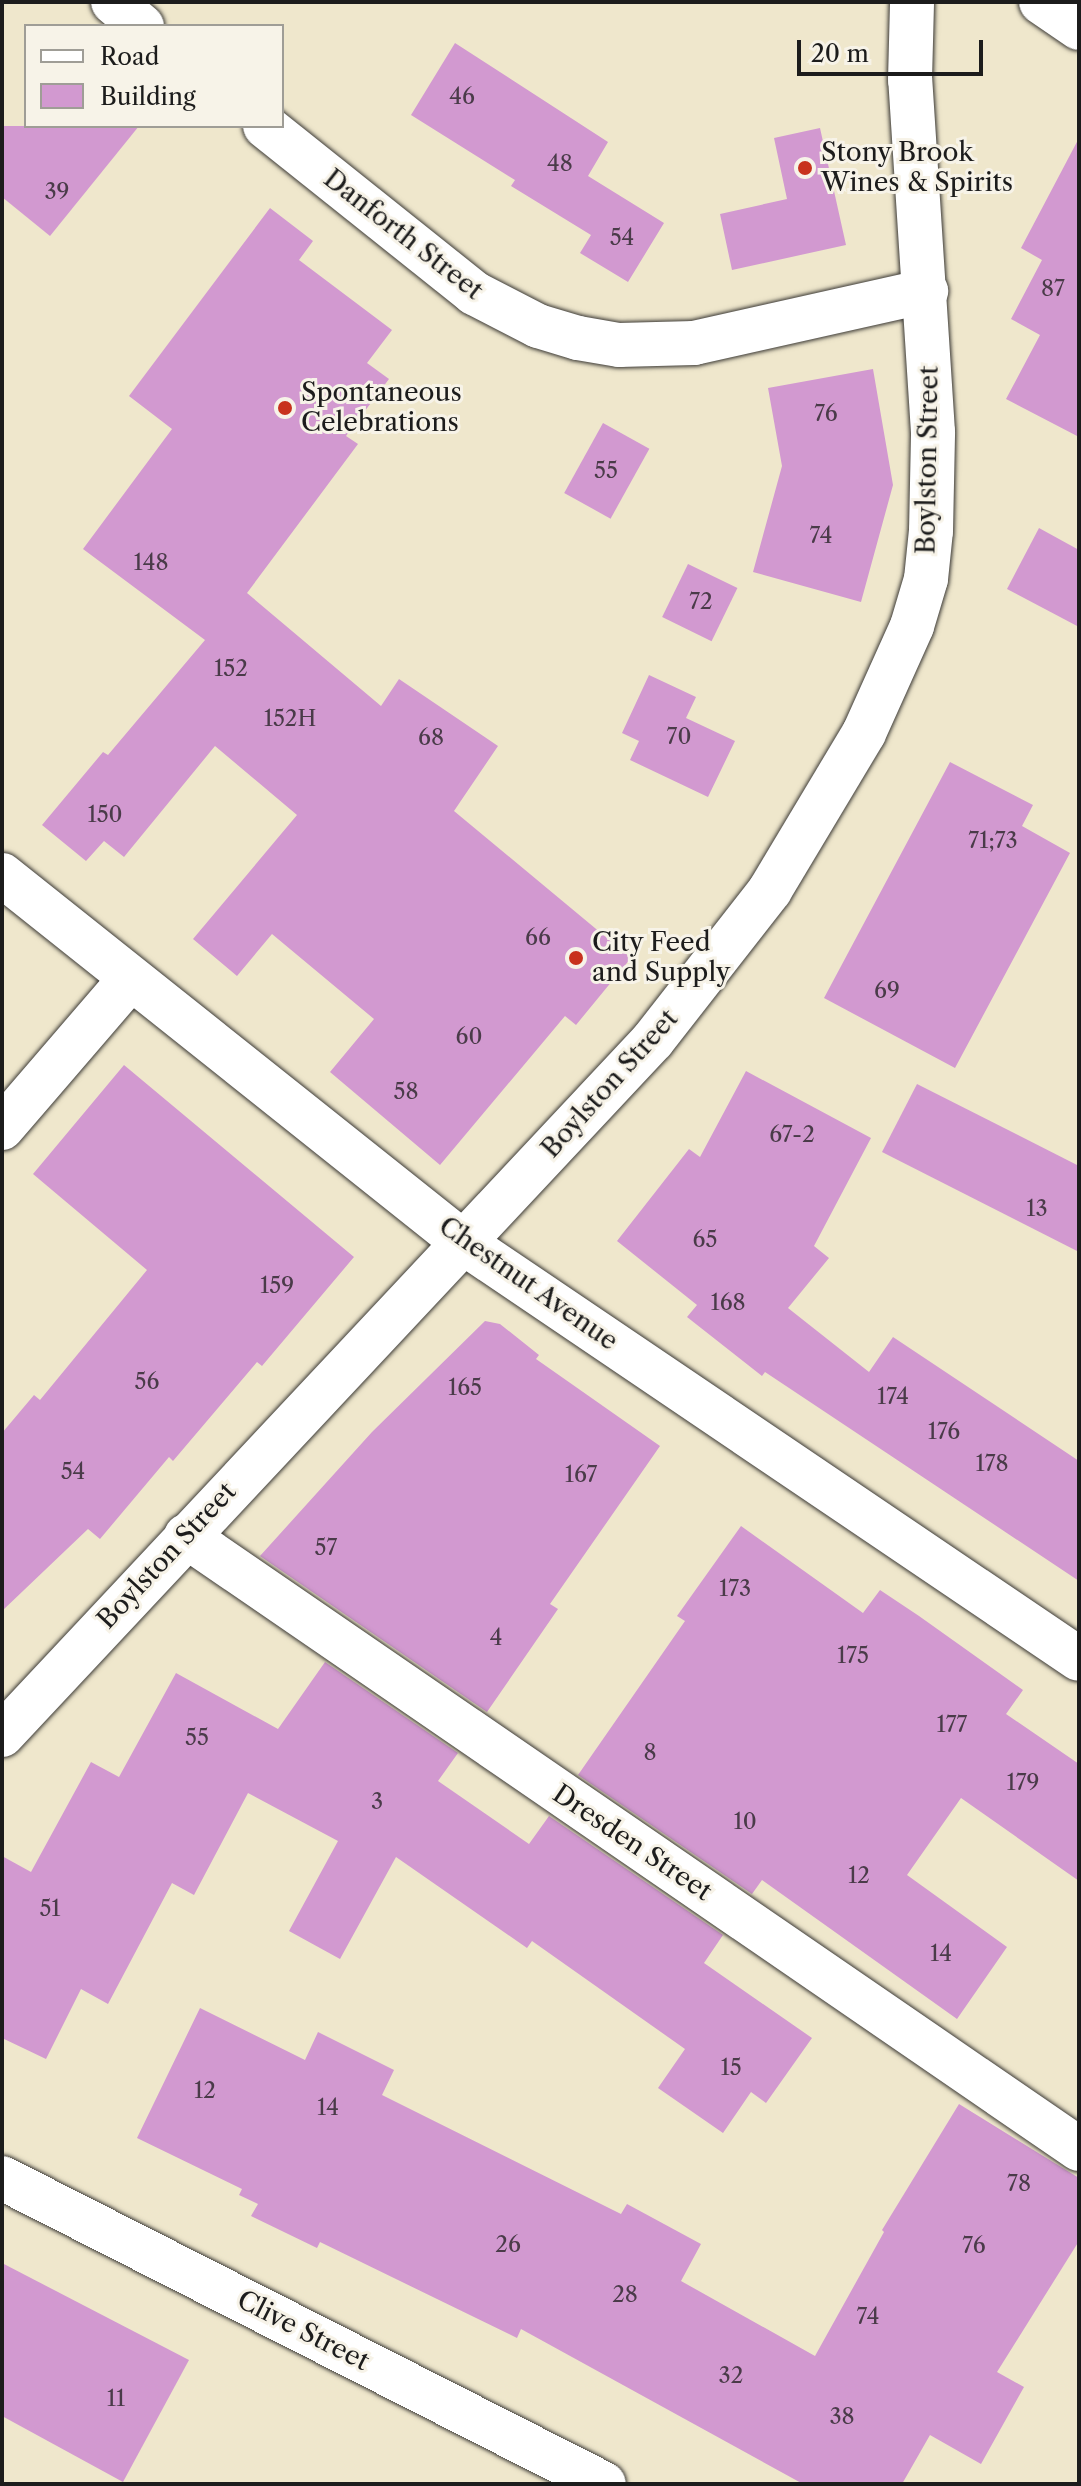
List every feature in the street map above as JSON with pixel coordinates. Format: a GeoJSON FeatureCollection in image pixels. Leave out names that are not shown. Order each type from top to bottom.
{"type":"FeatureCollection","features":[{"type":"Feature","properties":{"kind":"street"},"geometry":{"type":"LineString","coordinates":[[113,2],[140,24]]}},
{"type":"Feature","properties":{"kind":"street","name":"Boylston Street"},"geometry":{"type":"LineString","coordinates":[[2,1735],[653,1040],[732,942],[802,840],[864,733],[912,626],[926,579],[933,484],[926,291],[910,80],[912,2]]}},
{"type":"Feature","properties":{"kind":"street"},"geometry":{"type":"LineString","coordinates":[[1041,2],[1079,28]]}},
{"type":"Feature","properties":{"kind":"street","name":"Danforth Street"},"geometry":{"type":"LineString","coordinates":[[268,128],[474,293],[538,326],[578,338],[619,345],[694,343],[926,291]]}},
{"type":"Feature","properties":{"kind":"street","name":"Chestnut Avenue"},"geometry":{"type":"LineString","coordinates":[[2,875],[464,1243],[1077,1652]]}},
{"type":"Feature","properties":{"kind":"street"},"geometry":{"type":"LineString","coordinates":[[2,1128],[130,979]]}},
{"type":"Feature","properties":{"kind":"street","name":"Dresden Street"},"geometry":{"type":"LineString","coordinates":[[186,1536],[1079,2149]]}},
{"type":"Feature","properties":{"kind":"street","name":"Clive Street"},"geometry":{"type":"LineString","coordinates":[[2,2178],[604,2484]]}},
{"type":"Feature","properties":{"kind":"building"},"geometry":{"type":"Polygon","coordinates":[[[455,43],[608,142],[588,176],[664,223],[628,282],[580,253],[591,235],[511,186],[515,180],[411,115],[455,43]]]}},
{"type":"Feature","properties":{"kind":"building"},"geometry":{"type":"Polygon","coordinates":[[[2,126],[137,128],[50,236],[2,197],[2,126]]]}},
{"type":"Feature","properties":{"kind":"building","name":"Stony Brook Wines & Spirits"},"geometry":{"type":"Polygon","coordinates":[[[820,128],[846,245],[732,270],[720,214],[787,199],[774,138],[820,128]]]}},
{"type":"Feature","properties":{"kind":"building"},"geometry":{"type":"Polygon","coordinates":[[[1079,138],[1079,437],[1006,399],[1040,335],[1011,319],[1042,260],[1021,248],[1079,138]]]}},
{"type":"Feature","properties":{"kind":"building"},"geometry":{"type":"Polygon","coordinates":[[[270,208],[313,241],[299,260],[392,330],[367,363],[389,379],[346,436],[358,444],[247,593],[381,706],[399,679],[498,746],[454,811],[631,958],[576,1025],[565,1016],[440,1165],[330,1072],[374,1019],[272,934],[237,976],[193,939],[297,815],[215,746],[124,857],[104,841],[86,861],[42,825],[103,752],[108,755],[205,640],[83,549],[172,429],[129,396],[270,208]]]}},
{"type":"Feature","properties":{"kind":"building"},"geometry":{"type":"Polygon","coordinates":[[[873,369],[893,485],[861,602],[753,572],[782,466],[768,388],[873,369]]]}},
{"type":"Feature","properties":{"kind":"building"},"geometry":{"type":"Polygon","coordinates":[[[603,423],[649,449],[611,519],[564,493],[603,423]]]}},
{"type":"Feature","properties":{"kind":"building"},"geometry":{"type":"Polygon","coordinates":[[[1039,528],[1079,550],[1079,627],[1007,589],[1039,528]]]}},
{"type":"Feature","properties":{"kind":"building"},"geometry":{"type":"Polygon","coordinates":[[[688,564],[737,588],[712,641],[662,617],[688,564]]]}},
{"type":"Feature","properties":{"kind":"building"},"geometry":{"type":"Polygon","coordinates":[[[649,675],[696,697],[686,718],[735,741],[708,797],[630,760],[639,741],[622,733],[649,675]]]}},
{"type":"Feature","properties":{"kind":"building"},"geometry":{"type":"Polygon","coordinates":[[[950,762],[1033,805],[1022,826],[1070,853],[955,1068],[824,998],[950,762]]]}},
{"type":"Feature","properties":{"kind":"building"},"geometry":{"type":"Polygon","coordinates":[[[124,1065],[354,1257],[262,1366],[257,1362],[173,1461],[169,1457],[100,1539],[88,1529],[2,1611],[2,1433],[34,1395],[40,1400],[147,1270],[33,1174],[124,1065]]]}},
{"type":"Feature","properties":{"kind":"building"},"geometry":{"type":"Polygon","coordinates":[[[746,1071],[871,1138],[814,1246],[829,1258],[788,1308],[869,1372],[893,1337],[1079,1461],[1079,1581],[765,1372],[762,1376],[687,1317],[697,1305],[617,1241],[689,1149],[700,1157],[746,1071]]]}},
{"type":"Feature","properties":{"kind":"building"},"geometry":{"type":"Polygon","coordinates":[[[917,1084],[1079,1166],[1079,1252],[882,1152],[917,1084]]]}},
{"type":"Feature","properties":{"kind":"building"},"geometry":{"type":"Polygon","coordinates":[[[485,1321],[500,1324],[539,1355],[536,1359],[660,1446],[550,1604],[558,1609],[487,1712],[260,1556],[372,1432],[485,1321]]]}},
{"type":"Feature","properties":{"kind":"building"},"geometry":{"type":"Polygon","coordinates":[[[741,1526],[863,1613],[880,1590],[919,1616],[1023,1690],[1006,1714],[1079,1764],[1079,1881],[961,1798],[907,1875],[1007,1947],[957,2019],[762,1880],[752,1894],[578,1775],[685,1621],[677,1616],[741,1526]]]}},
{"type":"Feature","properties":{"kind":"building"},"geometry":{"type":"Polygon","coordinates":[[[325,1662],[458,1753],[438,1781],[529,1844],[549,1816],[723,1935],[704,1963],[812,2038],[766,2103],[751,2092],[723,2133],[658,2088],[685,2049],[532,1941],[527,1948],[396,1857],[340,1959],[289,1931],[338,1841],[248,1793],[194,1895],[172,1883],[108,2004],[81,1989],[46,2059],[2,2038],[2,1856],[31,1872],[91,1762],[119,1777],[176,1673],[278,1729],[325,1662]]]}},
{"type":"Feature","properties":{"kind":"building"},"geometry":{"type":"Polygon","coordinates":[[[200,2008],[305,2060],[318,2032],[394,2070],[382,2095],[621,2214],[627,2204],[701,2244],[681,2281],[815,2356],[884,2232],[882,2230],[959,2104],[1079,2178],[1079,2241],[997,2372],[1024,2387],[981,2464],[930,2435],[902,2484],[803,2484],[521,2329],[517,2338],[320,2242],[317,2248],[251,2216],[258,2204],[239,2195],[242,2189],[137,2138],[200,2008]]]}},
{"type":"Feature","properties":{"kind":"building"},"geometry":{"type":"Polygon","coordinates":[[[2,2263],[189,2360],[123,2482],[2,2416],[2,2263]]]}},
{"type":"Feature","properties":{"kind":"place","name":"Stony Brook Wines & Spirits"},"geometry":{"type":"Point","coordinates":[805,168]}},
{"type":"Feature","properties":{"kind":"place","name":"Spontaneous Celebrations"},"geometry":{"type":"Point","coordinates":[285,408]}},
{"type":"Feature","properties":{"kind":"place","name":"City Feed and Supply"},"geometry":{"type":"Point","coordinates":[576,958]}}]}
